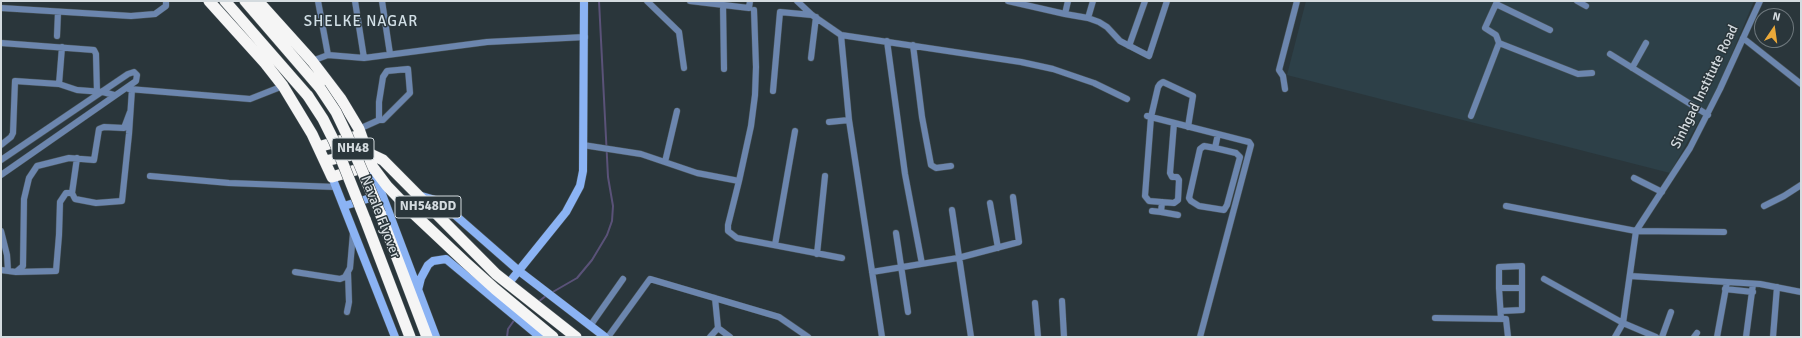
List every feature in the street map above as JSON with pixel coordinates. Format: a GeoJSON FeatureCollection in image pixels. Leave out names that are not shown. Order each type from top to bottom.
{"type":"FeatureCollection","features":[{"type":"Feature","properties":{"kind":"highway"},"geometry":{"type":"LineString","coordinates":[[209,1],[261,58],[283,86],[318,147],[334,182],[372,166]]}},
{"type":"Feature","properties":{"kind":"highway","name":"Navale Flyover"},"geometry":{"type":"LineString","coordinates":[[225,1],[308,96],[323,119],[334,141],[410,337]]}},
{"type":"Feature","properties":{"kind":"highway","name":"Navale Flyover"},"geometry":{"type":"LineString","coordinates":[[245,1],[320,88],[336,112],[380,213],[427,337]]}},
{"type":"Feature","properties":{"kind":"highway","name":"NH548DD"},"geometry":{"type":"LineString","coordinates":[[258,1],[268,5],[341,99],[360,132],[372,166],[387,186],[492,292],[535,327],[553,337]]}},
{"type":"Feature","properties":{"kind":"highway"},"geometry":{"type":"LineString","coordinates":[[318,147],[360,132]]}},
{"type":"Feature","properties":{"kind":"highway"},"geometry":{"type":"LineString","coordinates":[[325,161],[366,152]]}},
{"type":"Feature","properties":{"kind":"highway","name":"NH548DD"},"geometry":{"type":"LineString","coordinates":[[366,152],[383,160],[508,284],[576,337]]}},
{"type":"Feature","properties":{"kind":"street"},"geometry":{"type":"LineString","coordinates":[[1,8],[131,16],[155,14],[166,6],[166,1]]}},
{"type":"Feature","properties":{"kind":"street"},"geometry":{"type":"LineString","coordinates":[[318,1],[328,55]]}},
{"type":"Feature","properties":{"kind":"street"},"geometry":{"type":"LineString","coordinates":[[355,1],[364,58]]}},
{"type":"Feature","properties":{"kind":"street"},"geometry":{"type":"LineString","coordinates":[[382,1],[390,54]]}},
{"type":"Feature","properties":{"kind":"street"},"geometry":{"type":"LineString","coordinates":[[508,284],[574,200],[580,186],[583,171],[585,37],[584,1]]}},
{"type":"Feature","properties":{"kind":"street"},"geometry":{"type":"LineString","coordinates":[[647,1],[679,32],[684,68]]}},
{"type":"Feature","properties":{"kind":"street"},"geometry":{"type":"LineString","coordinates":[[690,1],[749,8],[750,1]]}},
{"type":"Feature","properties":{"kind":"street"},"geometry":{"type":"LineString","coordinates":[[797,1],[814,16],[841,35],[1022,62],[1053,69],[1094,83],[1127,99]]}},
{"type":"Feature","properties":{"kind":"street"},"geometry":{"type":"LineString","coordinates":[[1008,1],[1033,4],[1065,14],[1088,18],[1103,24],[1120,41],[1149,56],[1167,1]]}},
{"type":"Feature","properties":{"kind":"street"},"geometry":{"type":"LineString","coordinates":[[1065,14],[1068,1]]}},
{"type":"Feature","properties":{"kind":"street"},"geometry":{"type":"LineString","coordinates":[[1088,18],[1093,1]]}},
{"type":"Feature","properties":{"kind":"street"},"geometry":{"type":"LineString","coordinates":[[1129,46],[1145,1]]}},
{"type":"Feature","properties":{"kind":"street"},"geometry":{"type":"LineString","coordinates":[[1285,89],[1283,76],[1279,70],[1297,1]]}},
{"type":"Feature","properties":{"kind":"street"},"geometry":{"type":"LineString","coordinates":[[1577,1],[1586,6]]}},
{"type":"Feature","properties":{"kind":"street","name":"Sinhgad Institute Road"},"geometry":{"type":"LineString","coordinates":[[1615,337],[1623,323],[1636,231],[1685,157],[1708,114],[1760,1]]}},
{"type":"Feature","properties":{"kind":"street"},"geometry":{"type":"LineString","coordinates":[[1471,116],[1499,43],[1496,35],[1486,28],[1496,2],[1550,30]]}},
{"type":"Feature","properties":{"kind":"street"},"geometry":{"type":"LineString","coordinates":[[723,5],[724,69]]}},
{"type":"Feature","properties":{"kind":"street"},"geometry":{"type":"LineString","coordinates":[[754,10],[756,95],[751,126],[728,225],[728,231],[737,238],[842,258]]}},
{"type":"Feature","properties":{"kind":"street"},"geometry":{"type":"LineString","coordinates":[[56,36],[58,12]]}},
{"type":"Feature","properties":{"kind":"street"},"geometry":{"type":"LineString","coordinates":[[773,91],[780,12],[814,16]]}},
{"type":"Feature","properties":{"kind":"street"},"geometry":{"type":"LineString","coordinates":[[811,58],[814,16]]}},
{"type":"Feature","properties":{"kind":"street"},"geometry":{"type":"LineString","coordinates":[[841,35],[849,120],[882,337]]}},
{"type":"Feature","properties":{"kind":"street"},"geometry":{"type":"LineString","coordinates":[[312,61],[328,55],[364,58],[487,42],[585,37]]}},
{"type":"Feature","properties":{"kind":"street"},"geometry":{"type":"LineString","coordinates":[[1743,38],[1801,84]]}},
{"type":"Feature","properties":{"kind":"street"},"geometry":{"type":"LineString","coordinates":[[886,41],[905,174],[922,264]]}},
{"type":"Feature","properties":{"kind":"street"},"geometry":{"type":"LineString","coordinates":[[1,43],[94,50],[96,54],[100,92]]}},
{"type":"Feature","properties":{"kind":"street"},"geometry":{"type":"LineString","coordinates":[[1499,43],[1578,74],[1592,73]]}},
{"type":"Feature","properties":{"kind":"street"},"geometry":{"type":"LineString","coordinates":[[1632,68],[1646,43]]}},
{"type":"Feature","properties":{"kind":"street"},"geometry":{"type":"LineString","coordinates":[[913,45],[922,117],[931,165],[936,168],[951,166]]}},
{"type":"Feature","properties":{"kind":"street"},"geometry":{"type":"LineString","coordinates":[[59,84],[62,47]]}},
{"type":"Feature","properties":{"kind":"street"},"geometry":{"type":"LineString","coordinates":[[1610,54],[1708,114]]}},
{"type":"Feature","properties":{"kind":"street"},"geometry":{"type":"LineString","coordinates":[[360,132],[379,120],[383,120],[410,93],[408,69],[386,71],[383,77],[379,102],[379,120]]}},
{"type":"Feature","properties":{"kind":"street"},"geometry":{"type":"LineString","coordinates":[[2,159],[128,74],[136,73],[138,77],[129,89],[130,112],[122,201],[96,203],[75,199],[72,193],[77,158]]}},
{"type":"Feature","properties":{"kind":"street"},"geometry":{"type":"LineString","coordinates":[[1,145],[11,137],[13,133],[15,81],[59,84],[77,90],[114,95]]}},
{"type":"Feature","properties":{"kind":"street"},"geometry":{"type":"LineString","coordinates":[[1174,123],[1170,173],[1172,177],[1177,177],[1179,180],[1178,200],[1174,203],[1149,201],[1145,196],[1149,116],[1158,87],[1163,82],[1193,96],[1188,127]]}},
{"type":"Feature","properties":{"kind":"street"},"geometry":{"type":"LineString","coordinates":[[1,175],[114,95],[129,89],[250,99],[283,86]]}},
{"type":"Feature","properties":{"kind":"street"},"geometry":{"type":"LineString","coordinates":[[664,162],[677,111]]}},
{"type":"Feature","properties":{"kind":"street"},"geometry":{"type":"LineString","coordinates":[[16,272],[23,266],[24,199],[29,178],[37,166],[69,158],[94,160],[99,129],[104,127],[124,128],[130,112]]}},
{"type":"Feature","properties":{"kind":"street"},"geometry":{"type":"LineString","coordinates":[[1149,116],[1249,142],[1251,146],[1200,337]]}},
{"type":"Feature","properties":{"kind":"street"},"geometry":{"type":"LineString","coordinates":[[829,122],[849,120]]}},
{"type":"Feature","properties":{"kind":"street"},"geometry":{"type":"LineString","coordinates":[[775,245],[795,131]]}},
{"type":"Feature","properties":{"kind":"street"},"geometry":{"type":"LineString","coordinates":[[1215,148],[1218,134]]}},
{"type":"Feature","properties":{"kind":"street"},"geometry":{"type":"LineString","coordinates":[[583,145],[599,146],[641,154],[697,173],[739,181]]}},
{"type":"Feature","properties":{"kind":"street"},"geometry":{"type":"LineString","coordinates":[[1204,146],[1215,148],[1236,153],[1240,157],[1227,206],[1224,210],[1199,206],[1191,201],[1190,198],[1200,149],[1204,146]]}},
{"type":"Feature","properties":{"kind":"street"},"geometry":{"type":"LineString","coordinates":[[372,166],[436,337]]}},
{"type":"Feature","properties":{"kind":"street"},"geometry":{"type":"LineString","coordinates":[[150,176],[229,182],[334,182],[395,337]]}},
{"type":"Feature","properties":{"kind":"street"},"geometry":{"type":"LineString","coordinates":[[817,254],[825,176]]}},
{"type":"Feature","properties":{"kind":"street"},"geometry":{"type":"LineString","coordinates":[[1634,178],[1662,192]]}},
{"type":"Feature","properties":{"kind":"street"},"geometry":{"type":"LineString","coordinates":[[1764,206],[1801,185]]}},
{"type":"Feature","properties":{"kind":"street"},"geometry":{"type":"LineString","coordinates":[[1,231],[7,255],[4,270],[16,272],[56,271],[60,235],[60,202],[66,192],[72,193]]}},
{"type":"Feature","properties":{"kind":"street"},"geometry":{"type":"LineString","coordinates":[[344,206],[382,194]]}},
{"type":"Feature","properties":{"kind":"street"},"geometry":{"type":"LineString","coordinates":[[416,194],[439,201],[519,271],[560,304],[607,337],[650,279],[779,317],[808,337]]}},
{"type":"Feature","properties":{"kind":"street"},"geometry":{"type":"LineString","coordinates":[[872,272],[958,258],[1019,242],[1013,197]]}},
{"type":"Feature","properties":{"kind":"street"},"geometry":{"type":"LineString","coordinates":[[1161,212],[1162,202]]}},
{"type":"Feature","properties":{"kind":"street"},"geometry":{"type":"LineString","coordinates":[[990,203],[998,248]]}},
{"type":"Feature","properties":{"kind":"street"},"geometry":{"type":"LineString","coordinates":[[1506,206],[1636,231],[1724,232]]}},
{"type":"Feature","properties":{"kind":"street"},"geometry":{"type":"LineString","coordinates":[[952,210],[958,258],[972,337]]}},
{"type":"Feature","properties":{"kind":"street"},"geometry":{"type":"LineString","coordinates":[[1152,210],[1178,215]]}},
{"type":"Feature","properties":{"kind":"street"},"geometry":{"type":"LineString","coordinates":[[347,312],[349,302],[348,274],[350,268],[353,232]]}},
{"type":"Feature","properties":{"kind":"street"},"geometry":{"type":"LineString","coordinates":[[896,233],[908,312]]}},
{"type":"Feature","properties":{"kind":"street"},"geometry":{"type":"LineString","coordinates":[[418,291],[420,278],[428,265],[434,261],[446,259],[492,292]]}},
{"type":"Feature","properties":{"kind":"street"},"geometry":{"type":"LineString","coordinates":[[1501,311],[1522,310],[1522,266],[1499,267],[1501,319]]}},
{"type":"Feature","properties":{"kind":"street"},"geometry":{"type":"LineString","coordinates":[[295,272],[340,279],[348,274]]}},
{"type":"Feature","properties":{"kind":"street"},"geometry":{"type":"LineString","coordinates":[[1630,276],[1726,285],[1741,283],[1754,284],[1801,292]]}},
{"type":"Feature","properties":{"kind":"street"},"geometry":{"type":"LineString","coordinates":[[590,326],[623,279]]}},
{"type":"Feature","properties":{"kind":"street"},"geometry":{"type":"LineString","coordinates":[[1544,279],[1623,323],[1656,337]]}},
{"type":"Feature","properties":{"kind":"street"},"geometry":{"type":"LineString","coordinates":[[1740,290],[1741,283]]}},
{"type":"Feature","properties":{"kind":"street"},"geometry":{"type":"LineString","coordinates":[[1746,337],[1754,284]]}},
{"type":"Feature","properties":{"kind":"street"},"geometry":{"type":"LineString","coordinates":[[1726,285],[1740,290],[1753,292]]}},
{"type":"Feature","properties":{"kind":"street"},"geometry":{"type":"LineString","coordinates":[[1717,337],[1726,285]]}},
{"type":"Feature","properties":{"kind":"street"},"geometry":{"type":"LineString","coordinates":[[1773,337],[1777,287]]}},
{"type":"Feature","properties":{"kind":"street"},"geometry":{"type":"LineString","coordinates":[[1500,288],[1522,288]]}},
{"type":"Feature","properties":{"kind":"street"},"geometry":{"type":"LineString","coordinates":[[710,337],[718,328],[715,298]]}},
{"type":"Feature","properties":{"kind":"street"},"geometry":{"type":"LineString","coordinates":[[1062,301],[1064,337]]}},
{"type":"Feature","properties":{"kind":"street"},"geometry":{"type":"LineString","coordinates":[[1035,303],[1038,337]]}},
{"type":"Feature","properties":{"kind":"street"},"geometry":{"type":"LineString","coordinates":[[1662,337],[1671,312]]}},
{"type":"Feature","properties":{"kind":"street"},"geometry":{"type":"LineString","coordinates":[[1435,318],[1506,319],[1508,337]]}},
{"type":"Feature","properties":{"kind":"street"},"geometry":{"type":"LineString","coordinates":[[535,327],[540,337]]}},
{"type":"Feature","properties":{"kind":"street"},"geometry":{"type":"LineString","coordinates":[[718,328],[730,337]]}},
{"type":"Feature","properties":{"kind":"shaded area"},"geometry":{"type":"Polygon","coordinates":[[[1306,1],[1754,1],[1717,89],[1670,173],[1287,75],[1306,1]]]}},
{"type":"Feature","properties":{"kind":"waterway"},"geometry":{"type":"LineString","coordinates":[[551,293],[577,278],[592,260],[607,235],[612,221],[613,206],[608,177],[599,1]]}},
{"type":"Feature","properties":{"kind":"waterway"},"geometry":{"type":"LineString","coordinates":[[538,302],[547,295]]}},
{"type":"Feature","properties":{"kind":"waterway"},"geometry":{"type":"LineString","coordinates":[[507,337],[508,329],[515,319]]}},
{"type":"Feature","properties":{"kind":"district","name":"SHELKE NAGAR"},"geometry":{"type":"Point","coordinates":[361,22]}}]}
